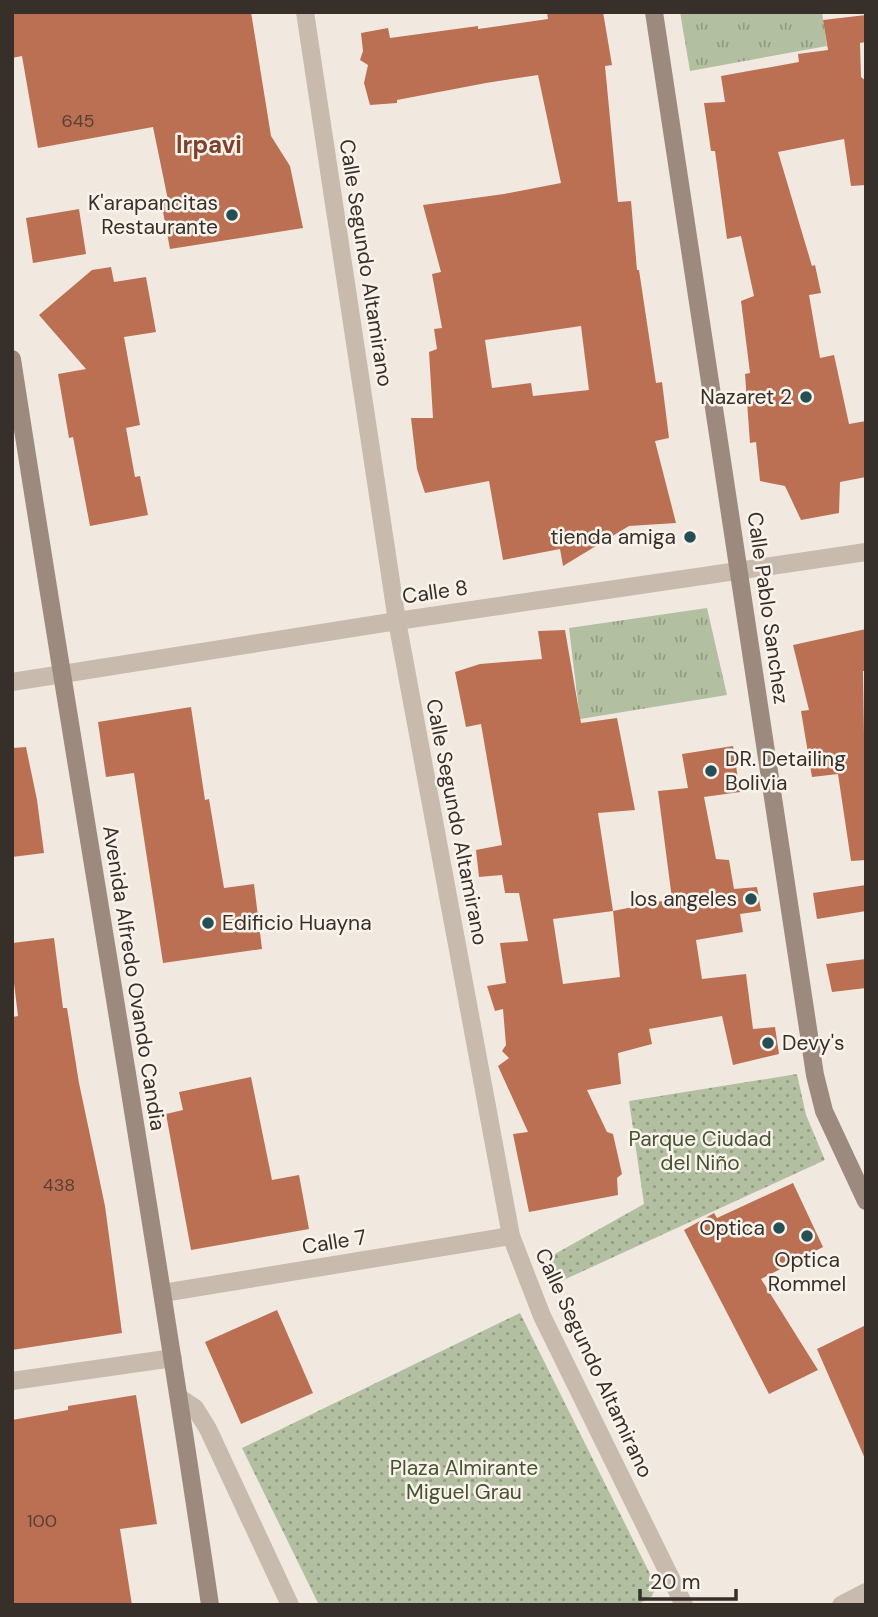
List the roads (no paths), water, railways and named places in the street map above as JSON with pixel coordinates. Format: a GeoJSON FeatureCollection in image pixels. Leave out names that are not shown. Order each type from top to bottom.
{"type":"FeatureCollection","features":[{"type":"Feature","properties":{"kind":"main road","name":"Calle Pablo Sanchez"},"geometry":{"type":"LineString","coordinates":[[654,12],[815,1075],[824,1111],[866,1202]]}},
{"type":"Feature","properties":{"kind":"main road","name":"Avenida Alfredo Ovando Candia"},"geometry":{"type":"LineString","coordinates":[[12,359],[60,674],[180,1398],[210,1605]]}},
{"type":"Feature","properties":{"kind":"street","name":"Calle Segundo Altamirano"},"geometry":{"type":"LineString","coordinates":[[305,12],[397,621],[511,1236],[542,1316],[684,1605]]}},
{"type":"Feature","properties":{"kind":"street","name":"Calle 8"},"geometry":{"type":"LineString","coordinates":[[12,682],[397,621],[866,552]]}},
{"type":"Feature","properties":{"kind":"street","name":"Calle 7"},"geometry":{"type":"LineString","coordinates":[[163,1293],[511,1236]]}},
{"type":"Feature","properties":{"kind":"street"},"geometry":{"type":"LineString","coordinates":[[12,1381],[173,1357]]}},
{"type":"Feature","properties":{"kind":"street"},"geometry":{"type":"LineString","coordinates":[[180,1398],[195,1408],[208,1429],[290,1605]]}},
{"type":"Feature","properties":{"kind":"street"},"geometry":{"type":"LineString","coordinates":[[841,1605],[866,1592]]}},
{"type":"Feature","properties":{"kind":"place","name":"K'arapancitas Restaurante"},"geometry":{"type":"Point","coordinates":[232,215]}},
{"type":"Feature","properties":{"kind":"place","name":"Nazaret 2"},"geometry":{"type":"Point","coordinates":[806,397]}},
{"type":"Feature","properties":{"kind":"place","name":"tienda amiga"},"geometry":{"type":"Point","coordinates":[690,537]}},
{"type":"Feature","properties":{"kind":"place","name":"DR. Detailing Bolivia"},"geometry":{"type":"Point","coordinates":[711,771]}},
{"type":"Feature","properties":{"kind":"place","name":"los angeles"},"geometry":{"type":"Point","coordinates":[751,899]}},
{"type":"Feature","properties":{"kind":"place","name":"Edificio Huayna"},"geometry":{"type":"Point","coordinates":[208,923]}},
{"type":"Feature","properties":{"kind":"place","name":"Devy's"},"geometry":{"type":"Point","coordinates":[768,1043]}},
{"type":"Feature","properties":{"kind":"place","name":"Optica"},"geometry":{"type":"Point","coordinates":[779,1228]}},
{"type":"Feature","properties":{"kind":"place","name":"Optica Rommel"},"geometry":{"type":"Point","coordinates":[807,1236]}},
{"type":"Feature","properties":{"kind":"district","name":"Irpavi"},"geometry":{"type":"Point","coordinates":[209,144]}},
{"type":"Feature","properties":{"kind":"park label","name":"Parque Ciudad del Niño"},"geometry":{"type":"Point","coordinates":[700,1151]}},
{"type":"Feature","properties":{"kind":"park label","name":"Plaza Almirante Miguel Grau"},"geometry":{"type":"Point","coordinates":[464,1480]}}]}
